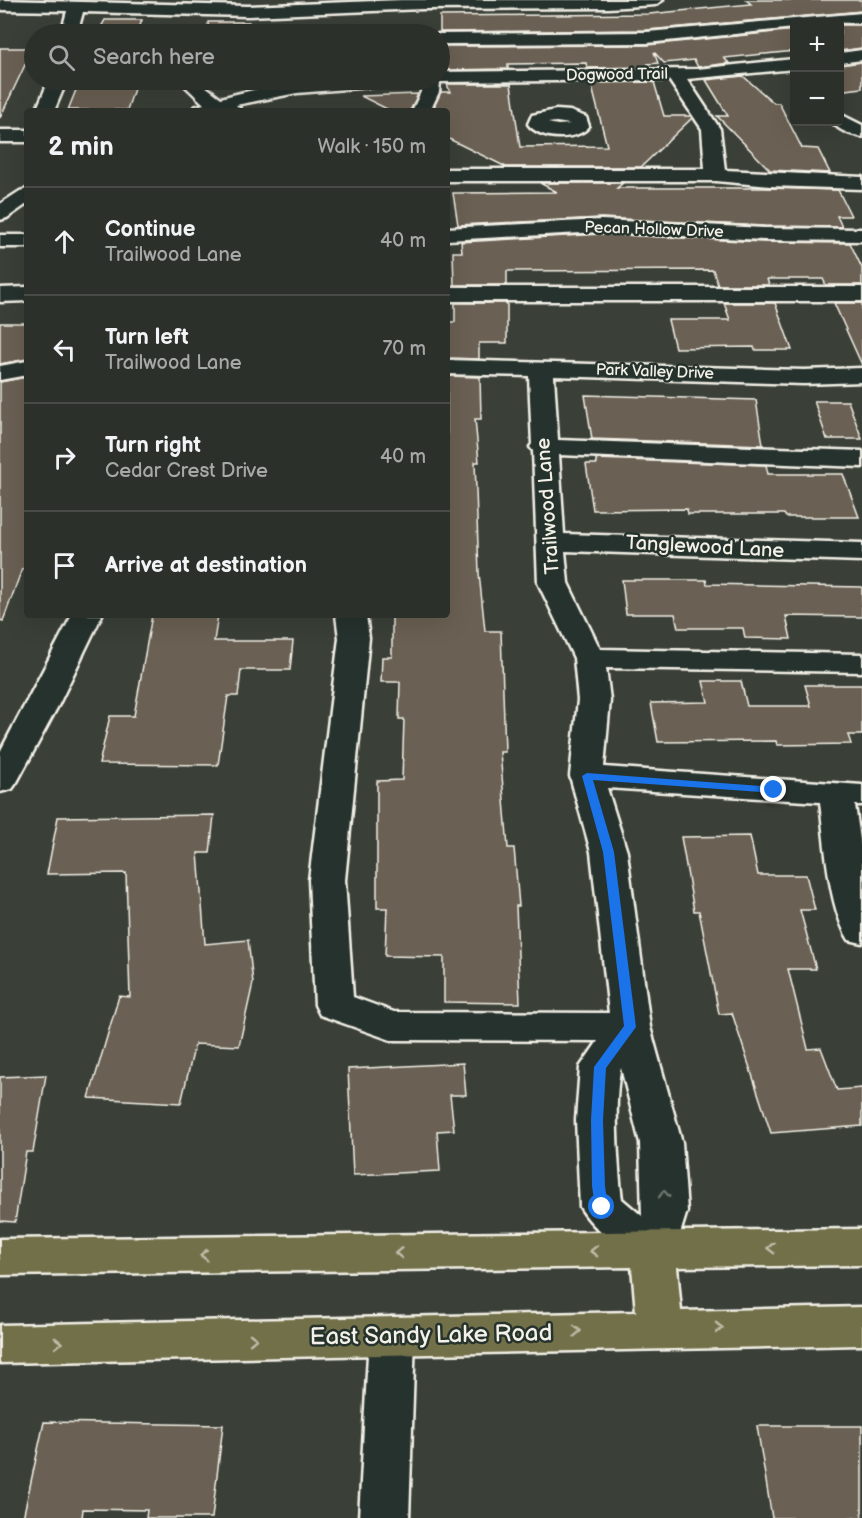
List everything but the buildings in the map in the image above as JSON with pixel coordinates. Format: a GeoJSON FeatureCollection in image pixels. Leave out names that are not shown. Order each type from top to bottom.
{"type":"FeatureCollection","features":[{"type":"Feature","properties":{"kind":"main road"},"geometry":{"type":"LineString","coordinates":[[0,1257],[862,1247]]}},
{"type":"Feature","properties":{"kind":"main road"},"geometry":{"type":"LineString","coordinates":[[653,1250],[660,1329]]}},
{"type":"Feature","properties":{"kind":"main road","name":"East Sandy Lake Road"},"geometry":{"type":"LineString","coordinates":[[0,1344],[862,1326]]}},
{"type":"Feature","properties":{"kind":"street"},"geometry":{"type":"LineString","coordinates":[[0,5],[189,12],[303,10],[422,4],[609,3],[655,0]]}},
{"type":"Feature","properties":{"kind":"street"},"geometry":{"type":"LineString","coordinates":[[72,24],[76,7]]}},
{"type":"Feature","properties":{"kind":"street"},"geometry":{"type":"LineString","coordinates":[[450,39],[649,38],[815,20],[862,18]]}},
{"type":"Feature","properties":{"kind":"street"},"geometry":{"type":"LineString","coordinates":[[844,58],[861,56]]}},
{"type":"Feature","properties":{"kind":"street","name":"Dogwood Trail"},"geometry":{"type":"LineString","coordinates":[[450,77],[674,74],[790,65]]}},
{"type":"Feature","properties":{"kind":"street"},"geometry":{"type":"LineString","coordinates":[[777,66],[790,75]]}},
{"type":"Feature","properties":{"kind":"street"},"geometry":{"type":"LineString","coordinates":[[674,74],[711,129],[717,175]]}},
{"type":"Feature","properties":{"kind":"street"},"geometry":{"type":"LineString","coordinates":[[552,76],[556,116]]}},
{"type":"Feature","properties":{"kind":"street"},"geometry":{"type":"LineString","coordinates":[[46,108],[54,90]]}},
{"type":"Feature","properties":{"kind":"street"},"geometry":{"type":"LineString","coordinates":[[197,90],[216,108]]}},
{"type":"Feature","properties":{"kind":"street"},"geometry":{"type":"LineString","coordinates":[[220,108],[254,95],[285,90]]}},
{"type":"Feature","properties":{"kind":"street"},"geometry":{"type":"LineString","coordinates":[[422,108],[430,90]]}},
{"type":"Feature","properties":{"kind":"street"},"geometry":{"type":"LineString","coordinates":[[844,123],[852,129],[862,131]]}},
{"type":"Feature","properties":{"kind":"street"},"geometry":{"type":"LineString","coordinates":[[0,136],[24,136]]}},
{"type":"Feature","properties":{"kind":"street"},"geometry":{"type":"LineString","coordinates":[[450,175],[717,175],[770,180],[862,183]]}},
{"type":"Feature","properties":{"kind":"street"},"geometry":{"type":"LineString","coordinates":[[0,214],[21,189]]}},
{"type":"Feature","properties":{"kind":"street","name":"Pecan Hollow Drive"},"geometry":{"type":"LineString","coordinates":[[450,234],[601,226],[764,234],[862,235]]}},
{"type":"Feature","properties":{"kind":"street"},"geometry":{"type":"LineString","coordinates":[[0,241],[24,241]]}},
{"type":"Feature","properties":{"kind":"street"},"geometry":{"type":"LineString","coordinates":[[0,295],[24,294]]}},
{"type":"Feature","properties":{"kind":"street"},"geometry":{"type":"LineString","coordinates":[[450,294],[862,294]]}},
{"type":"Feature","properties":{"kind":"street","name":"Park Valley Drive"},"geometry":{"type":"LineString","coordinates":[[450,368],[541,368],[804,377],[862,375]]}},
{"type":"Feature","properties":{"kind":"street","name":"Trailwood Lane"},"geometry":{"type":"LineString","coordinates":[[541,368],[543,447],[553,583],[589,658],[594,700],[587,776],[609,852],[630,1027],[661,1143],[665,1211],[653,1250]]}},
{"type":"Feature","properties":{"kind":"street"},"geometry":{"type":"LineString","coordinates":[[0,373],[24,369]]}},
{"type":"Feature","properties":{"kind":"street"},"geometry":{"type":"LineString","coordinates":[[543,447],[862,459]]}},
{"type":"Feature","properties":{"kind":"street","name":"Tanglewood Lane"},"geometry":{"type":"LineString","coordinates":[[549,542],[619,542],[787,552],[862,552]]}},
{"type":"Feature","properties":{"kind":"street"},"geometry":{"type":"LineString","coordinates":[[0,782],[44,704],[86,618]]}},
{"type":"Feature","properties":{"kind":"street"},"geometry":{"type":"LineString","coordinates":[[351,618],[354,638],[327,880],[334,1005],[391,1026],[630,1027]]}},
{"type":"Feature","properties":{"kind":"street"},"geometry":{"type":"LineString","coordinates":[[589,658],[862,663]]}},
{"type":"Feature","properties":{"kind":"street"},"geometry":{"type":"LineString","coordinates":[[587,776],[849,794],[849,885],[862,931]]}},
{"type":"Feature","properties":{"kind":"street"},"geometry":{"type":"LineString","coordinates":[[630,1027],[600,1067],[597,1120],[599,1186],[602,1207],[653,1250]]}},
{"type":"Feature","properties":{"kind":"street"},"geometry":{"type":"LineString","coordinates":[[384,1518],[392,1336]]}},
{"type":"Feature","properties":{"kind":"route"},"geometry":{"type":"LineString","coordinates":[[602,1207],[597,1120],[600,1067],[630,1027],[609,852],[587,776],[774,790]]}}]}
